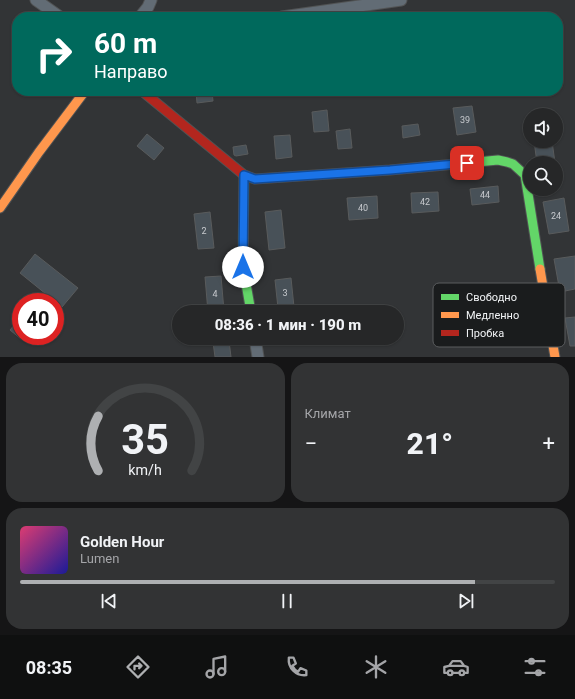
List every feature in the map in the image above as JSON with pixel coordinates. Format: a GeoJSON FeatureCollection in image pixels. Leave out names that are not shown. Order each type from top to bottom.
{"type":"FeatureCollection","features":[{"type":"Feature","properties":{"kind":"street"},"geometry":{"type":"LineString","coordinates":[[36,0],[53,12]]}},
{"type":"Feature","properties":{"kind":"street"},"geometry":{"type":"LineString","coordinates":[[144,12],[151,0]]}},
{"type":"Feature","properties":{"kind":"street"},"geometry":{"type":"LineString","coordinates":[[317,12],[401,0]]}},
{"type":"Feature","properties":{"kind":"street"},"geometry":{"type":"LineString","coordinates":[[0,208],[39,152],[81,96]]}},
{"type":"Feature","properties":{"kind":"street"},"geometry":{"type":"LineString","coordinates":[[148,96],[244,175],[255,179],[390,170],[498,160],[508,161],[516,165],[526,175],[543,283]]}},
{"type":"Feature","properties":{"kind":"street"},"geometry":{"type":"LineString","coordinates":[[244,175],[243,267],[250,305]]}},
{"type":"Feature","properties":{"kind":"street"},"geometry":{"type":"LineString","coordinates":[[256,345],[258,357]]}},
{"type":"Feature","properties":{"kind":"street"},"geometry":{"type":"LineString","coordinates":[[553,347],[555,357]]}},
{"type":"Feature","properties":{"kind":"building"},"geometry":{"type":"Polygon","coordinates":[[[196,96],[212,96],[213,101],[197,103],[196,96]]]}},
{"type":"Feature","properties":{"kind":"building"},"geometry":{"type":"Polygon","coordinates":[[[472,106],[476,132],[457,135],[453,108],[472,106]]]}},
{"type":"Feature","properties":{"kind":"building"},"geometry":{"type":"Polygon","coordinates":[[[327,110],[329,131],[314,132],[312,112],[327,110]]]}},
{"type":"Feature","properties":{"kind":"building"},"geometry":{"type":"Polygon","coordinates":[[[418,124],[420,135],[403,138],[402,126],[418,124]]]}},
{"type":"Feature","properties":{"kind":"building"},"geometry":{"type":"Polygon","coordinates":[[[350,129],[352,148],[338,149],[336,131],[350,129]]]}},
{"type":"Feature","properties":{"kind":"building"},"geometry":{"type":"Polygon","coordinates":[[[147,134],[164,148],[154,160],[137,146],[147,134]]]}},
{"type":"Feature","properties":{"kind":"building"},"geometry":{"type":"Polygon","coordinates":[[[290,135],[292,157],[276,159],[274,136],[290,135]]]}},
{"type":"Feature","properties":{"kind":"building"},"geometry":{"type":"Polygon","coordinates":[[[246,145],[248,154],[234,155],[233,147],[246,145]]]}},
{"type":"Feature","properties":{"kind":"building"},"geometry":{"type":"Polygon","coordinates":[[[535,148],[553,148],[554,156],[536,156],[535,148]]]}},
{"type":"Feature","properties":{"kind":"building"},"geometry":{"type":"Polygon","coordinates":[[[498,186],[499,202],[472,205],[470,189],[498,186]]]}},
{"type":"Feature","properties":{"kind":"building"},"geometry":{"type":"Polygon","coordinates":[[[438,192],[439,211],[412,213],[411,193],[438,192]]]}},
{"type":"Feature","properties":{"kind":"building"},"geometry":{"type":"Polygon","coordinates":[[[377,196],[378,218],[349,220],[347,198],[377,196]]]}},
{"type":"Feature","properties":{"kind":"building"},"geometry":{"type":"Polygon","coordinates":[[[564,198],[569,231],[549,234],[543,202],[564,198]]]}},
{"type":"Feature","properties":{"kind":"building"},"geometry":{"type":"Polygon","coordinates":[[[281,210],[285,248],[269,250],[265,212],[281,210]]]}},
{"type":"Feature","properties":{"kind":"building"},"geometry":{"type":"Polygon","coordinates":[[[210,212],[214,248],[198,249],[194,214],[210,212]]]}},
{"type":"Feature","properties":{"kind":"building"},"geometry":{"type":"Polygon","coordinates":[[[35,254],[78,288],[64,305],[64,293],[45,293],[20,273],[35,254]]]}},
{"type":"Feature","properties":{"kind":"building"},"geometry":{"type":"Polygon","coordinates":[[[575,256],[575,289],[565,291],[565,283],[558,283],[554,259],[575,256]]]}},
{"type":"Feature","properties":{"kind":"building"},"geometry":{"type":"Polygon","coordinates":[[[221,276],[223,305],[207,305],[205,277],[221,276]]]}},
{"type":"Feature","properties":{"kind":"building"},"geometry":{"type":"Polygon","coordinates":[[[291,278],[294,305],[278,305],[275,280],[291,278]]]}},
{"type":"Feature","properties":{"kind":"building"},"geometry":{"type":"Polygon","coordinates":[[[575,317],[575,346],[570,346],[565,318],[575,317]]]}},
{"type":"Feature","properties":{"kind":"building"},"geometry":{"type":"Polygon","coordinates":[[[213,345],[230,345],[231,357],[215,357],[213,345]]]}},
{"type":"Feature","properties":{"kind":"traffic: fast"},"geometry":{"type":"LineString","coordinates":[[456,164],[498,160],[513,164],[525,175],[540,269]]}},
{"type":"Feature","properties":{"kind":"traffic: fast"},"geometry":{"type":"LineString","coordinates":[[244,175],[243,267],[250,305]]}},
{"type":"Feature","properties":{"kind":"traffic: slow"},"geometry":{"type":"LineString","coordinates":[[0,208],[39,152],[81,96]]}},
{"type":"Feature","properties":{"kind":"traffic: slow"},"geometry":{"type":"LineString","coordinates":[[540,269],[542,283]]}},
{"type":"Feature","properties":{"kind":"traffic: slow"},"geometry":{"type":"LineString","coordinates":[[553,347],[555,357]]}},
{"type":"Feature","properties":{"kind":"traffic: jam"},"geometry":{"type":"LineString","coordinates":[[148,96],[244,175],[255,179],[456,164]]}},
{"type":"Feature","properties":{"kind":"route"},"geometry":{"type":"LineString","coordinates":[[243,267],[244,175],[255,179],[467,163]]}}]}
